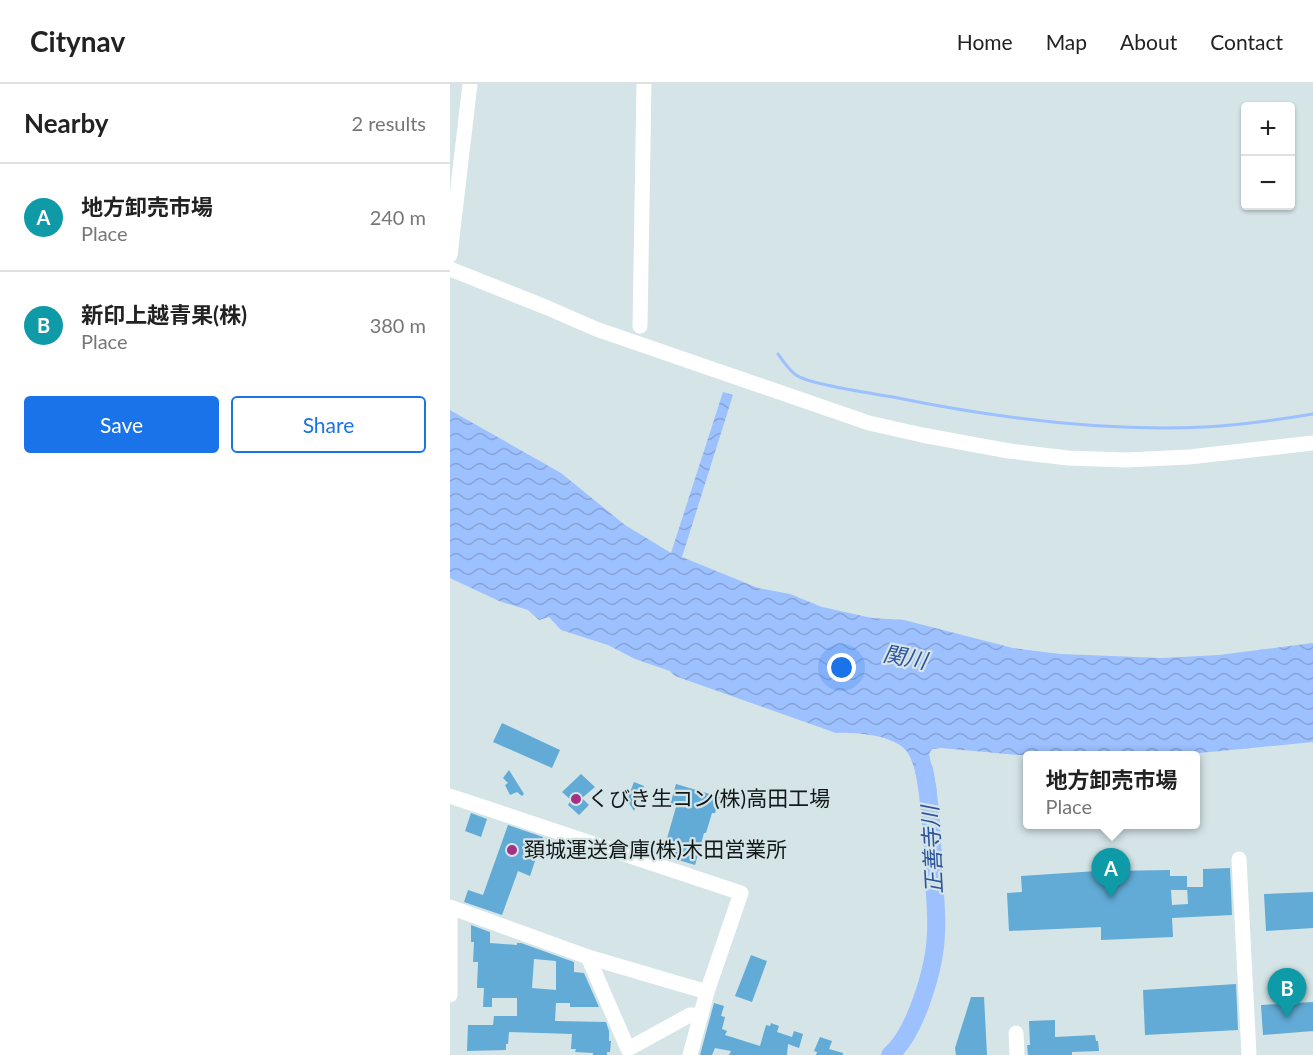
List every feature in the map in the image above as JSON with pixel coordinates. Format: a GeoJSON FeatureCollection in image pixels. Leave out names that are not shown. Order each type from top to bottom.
{"type":"FeatureCollection","features":[{"type":"Feature","properties":{"kind":"street"},"geometry":{"type":"LineString","coordinates":[[450,255],[470,84]]}},
{"type":"Feature","properties":{"kind":"street"},"geometry":{"type":"LineString","coordinates":[[640,326],[644,84]]}},
{"type":"Feature","properties":{"kind":"street"},"geometry":{"type":"LineString","coordinates":[[450,269],[606,333],[869,423],[922,435],[1009,451],[1068,458],[1126,460],[1200,456],[1313,443]]}},
{"type":"Feature","properties":{"kind":"street"},"geometry":{"type":"LineString","coordinates":[[450,796],[741,893],[707,992],[690,1055]]}},
{"type":"Feature","properties":{"kind":"street"},"geometry":{"type":"LineString","coordinates":[[1239,859],[1249,1055]]}},
{"type":"Feature","properties":{"kind":"street"},"geometry":{"type":"LineString","coordinates":[[450,995],[450,907],[588,957],[707,992]]}},
{"type":"Feature","properties":{"kind":"street"},"geometry":{"type":"LineString","coordinates":[[588,957],[624,1052]]}},
{"type":"Feature","properties":{"kind":"street"},"geometry":{"type":"LineString","coordinates":[[624,1052],[690,1015],[701,1014]]}},
{"type":"Feature","properties":{"kind":"street"},"geometry":{"type":"LineString","coordinates":[[1016,1033],[1017,1055]]}},
{"type":"Feature","properties":{"kind":"street"},"geometry":{"type":"LineString","coordinates":[[624,1052],[643,1055]]}},
{"type":"Feature","properties":{"kind":"water","name":"関川"},"geometry":{"type":"Polygon","coordinates":[[[723,392],[733,395],[682,557],[758,588],[790,594],[822,607],[872,618],[904,620],[1013,648],[1060,654],[1162,658],[1219,655],[1313,643],[1313,742],[1200,753],[1200,751],[1023,751],[1023,755],[1019,755],[932,749],[929,754],[937,791],[920,795],[916,773],[908,753],[894,742],[864,734],[836,733],[675,676],[670,671],[635,659],[608,645],[561,630],[549,617],[539,620],[528,610],[499,601],[450,578],[450,410],[561,473],[625,525],[671,553],[723,392]]]}},
{"type":"Feature","properties":{"kind":"building"},"geometry":{"type":"Polygon","coordinates":[[[502,723],[560,750],[552,768],[493,742],[502,723]]]}},
{"type":"Feature","properties":{"kind":"building"},"geometry":{"type":"Polygon","coordinates":[[[509,770],[524,794],[522,796],[517,792],[510,795],[505,785],[508,783],[503,778],[509,770]]]}},
{"type":"Feature","properties":{"kind":"building","name":"くびき生コン(株)高田工場"},"geometry":{"type":"Polygon","coordinates":[[[581,774],[595,787],[582,798],[589,805],[579,815],[568,805],[571,800],[562,792],[581,774]]]}},
{"type":"Feature","properties":{"kind":"building"},"geometry":{"type":"Polygon","coordinates":[[[634,782],[644,786],[634,811],[627,800],[634,782]]]}},
{"type":"Feature","properties":{"kind":"building"},"geometry":{"type":"Polygon","coordinates":[[[676,784],[720,797],[715,813],[712,813],[706,833],[704,833],[695,865],[665,856],[666,850],[664,849],[676,807],[670,805],[676,784]]]}},
{"type":"Feature","properties":{"kind":"building"},"geometry":{"type":"Polygon","coordinates":[[[471,813],[487,819],[481,837],[465,831],[471,813]]]}},
{"type":"Feature","properties":{"kind":"building"},"geometry":{"type":"Polygon","coordinates":[[[508,825],[543,837],[530,876],[518,871],[502,915],[464,902],[468,890],[483,895],[508,825]]]}},
{"type":"Feature","properties":{"kind":"building"},"geometry":{"type":"Polygon","coordinates":[[[1097,863],[1109,863],[1109,871],[1170,870],[1170,876],[1187,876],[1187,887],[1203,887],[1203,869],[1230,868],[1232,915],[1172,918],[1173,937],[1101,940],[1101,927],[1009,931],[1007,893],[1022,892],[1021,876],[1097,871],[1097,863]],[[1187,887],[1187,890],[1171,890],[1172,905],[1188,904],[1187,887]]]}},
{"type":"Feature","properties":{"kind":"building"},"geometry":{"type":"Polygon","coordinates":[[[1313,892],[1313,928],[1266,931],[1264,894],[1313,892]]]}},
{"type":"Feature","properties":{"kind":"building"},"geometry":{"type":"Polygon","coordinates":[[[471,925],[490,932],[490,943],[517,945],[521,943],[574,962],[574,972],[584,973],[599,1007],[570,1007],[570,1003],[556,1003],[555,1021],[606,1022],[609,1041],[611,1041],[610,1052],[607,1052],[607,1055],[593,1055],[593,1053],[575,1052],[576,1049],[571,1049],[572,1034],[509,1032],[506,1050],[467,1051],[468,1025],[493,1025],[494,1016],[517,1016],[517,998],[492,998],[492,1007],[483,1007],[484,988],[477,988],[478,962],[473,962],[474,942],[471,942],[471,925]],[[534,959],[532,988],[556,990],[556,961],[534,959]]]}},
{"type":"Feature","properties":{"kind":"building"},"geometry":{"type":"Polygon","coordinates":[[[751,955],[767,961],[752,1002],[735,996],[751,955]]]}},
{"type":"Feature","properties":{"kind":"building"},"geometry":{"type":"Polygon","coordinates":[[[1236,984],[1238,1030],[1145,1035],[1143,990],[1236,984]]]}},
{"type":"Feature","properties":{"kind":"building"},"geometry":{"type":"Polygon","coordinates":[[[971,997],[984,997],[987,1055],[956,1055],[955,1048],[971,997]]]}},
{"type":"Feature","properties":{"kind":"building"},"geometry":{"type":"Polygon","coordinates":[[[1313,1002],[1313,1031],[1263,1035],[1261,1005],[1313,1002]]]}},
{"type":"Feature","properties":{"kind":"building"},"geometry":{"type":"Polygon","coordinates":[[[714,1003],[724,1006],[721,1016],[725,1017],[722,1029],[727,1031],[725,1035],[760,1046],[766,1025],[770,1026],[771,1023],[779,1026],[777,1032],[792,1037],[794,1031],[803,1034],[799,1048],[788,1044],[787,1055],[729,1055],[731,1051],[715,1048],[712,1055],[700,1055],[714,1003]]]}},
{"type":"Feature","properties":{"kind":"building"},"geometry":{"type":"Polygon","coordinates":[[[1055,1020],[1055,1037],[1095,1035],[1099,1051],[1072,1052],[1072,1055],[1028,1055],[1029,1021],[1055,1020]]]}},
{"type":"Feature","properties":{"kind":"building"},"geometry":{"type":"Polygon","coordinates":[[[820,1037],[832,1041],[829,1049],[843,1053],[843,1055],[816,1055],[817,1052],[814,1051],[820,1037]]]}},
{"type":"Feature","properties":{"kind":"waterway"},"geometry":{"type":"LineString","coordinates":[[778,354],[796,375],[814,382],[970,411],[1048,422],[1127,427],[1205,427],[1313,414]]}},
{"type":"Feature","properties":{"kind":"waterway","name":"正善寺川"},"geometry":{"type":"LineString","coordinates":[[890,1055],[899,1045],[916,1016],[928,981],[935,947],[936,912],[932,837],[924,769]]}},
{"type":"Feature","properties":{"kind":"place","name":"くびき生コン(株)高田工場"},"geometry":{"type":"Point","coordinates":[576,799]}},
{"type":"Feature","properties":{"kind":"place","name":"頚城運送倉庫(株)木田営業所"},"geometry":{"type":"Point","coordinates":[512,850]}},
{"type":"Feature","properties":{"kind":"place","name":"地方卸売市場"},"geometry":{"type":"Point","coordinates":[1111,898]}},
{"type":"Feature","properties":{"kind":"place","name":"新印上越青果(株)"},"geometry":{"type":"Point","coordinates":[1287,1018]}}]}
